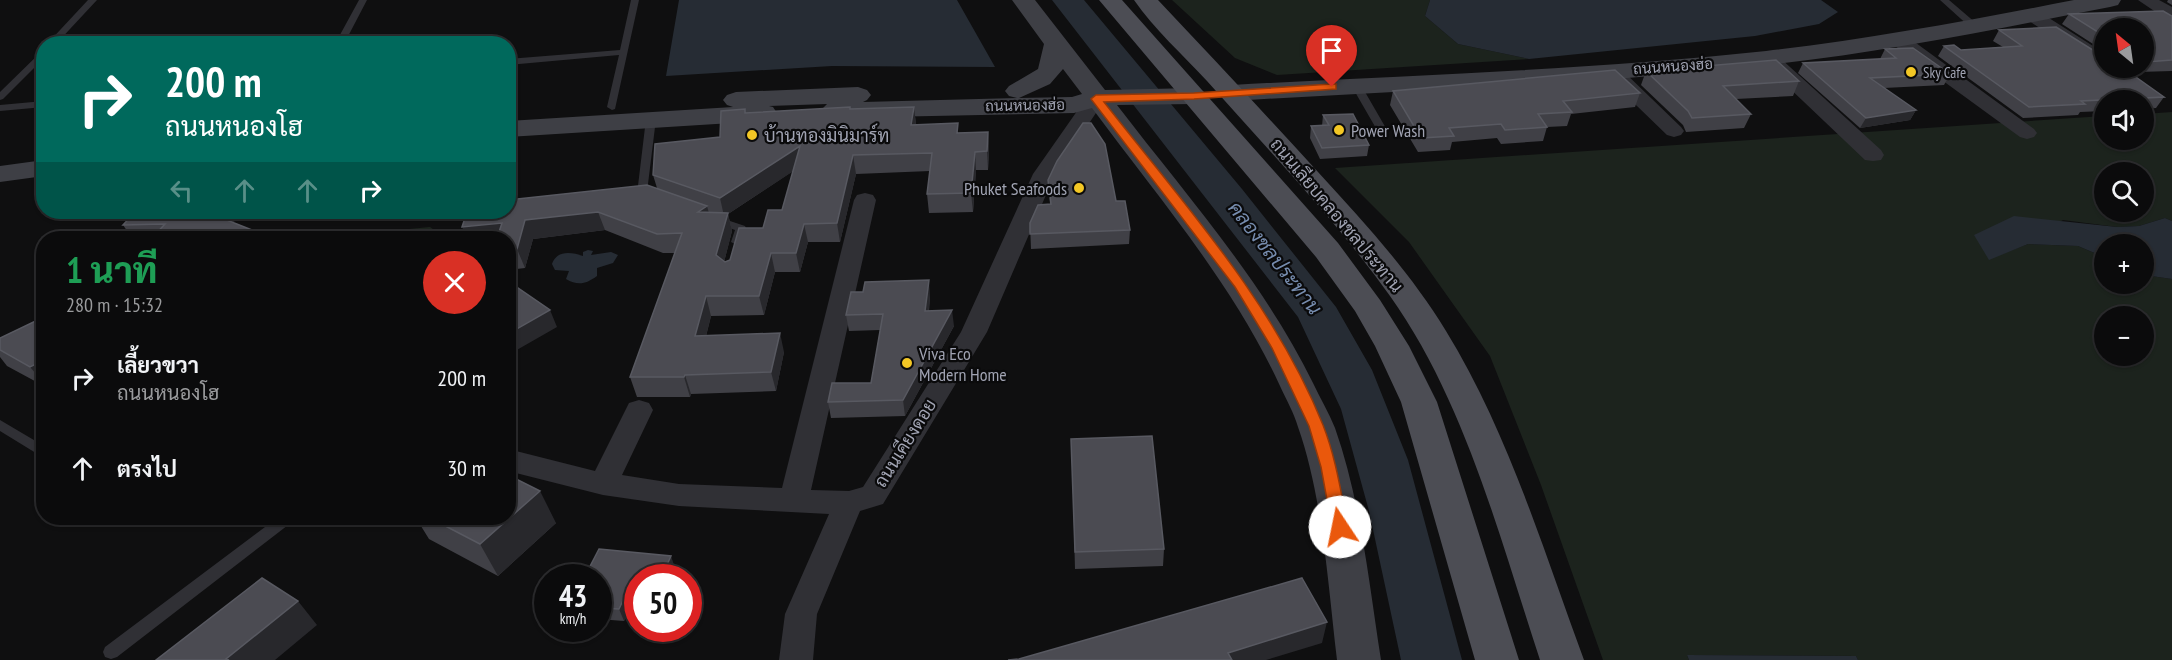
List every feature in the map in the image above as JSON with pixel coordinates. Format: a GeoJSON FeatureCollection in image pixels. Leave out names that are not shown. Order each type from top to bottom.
{"type":"FeatureCollection","features":[{"type":"Feature","properties":{"kind":"main road"},"geometry":{"type":"LineString","coordinates":[[1023,0],[1096,99],[1240,285],[1279,348],[1316,426],[1328,467],[1343,548],[1359,660]]}},
{"type":"Feature","properties":{"kind":"main road","name":"ถนนเลียบคลองชลประทาน"},"geometry":{"type":"LineString","coordinates":[[1110,0],[1327,250],[1369,307],[1392,346],[1419,402],[1497,660]]}},
{"type":"Feature","properties":{"kind":"main road","name":"ถนนเลียบคลองชลประทาน"},"geometry":{"type":"LineString","coordinates":[[1145,0],[1232,93],[1376,255],[1411,303],[1443,356],[1487,447],[1562,660]]}},
{"type":"Feature","properties":{"kind":"main road","name":"ถนนหนองฮ่อ"},"geometry":{"type":"LineString","coordinates":[[1232,93],[1612,71],[1767,58],[1898,39],[2110,0]]}},
{"type":"Feature","properties":{"kind":"main road"},"geometry":{"type":"LineString","coordinates":[[1018,91],[1048,74],[1055,64],[1056,45]]}},
{"type":"Feature","properties":{"kind":"main road","name":"ถนนหนองฮ่อ"},"geometry":{"type":"LineString","coordinates":[[516,113],[793,97],[1018,91],[1074,92],[1096,99]]}},
{"type":"Feature","properties":{"kind":"main road"},"geometry":{"type":"LineString","coordinates":[[1096,99],[1232,93]]}},
{"type":"Feature","properties":{"kind":"main road","name":"ถนนหนองฮ่อ"},"geometry":{"type":"LineString","coordinates":[[516,128],[790,111],[1074,105],[1096,99]]}},
{"type":"Feature","properties":{"kind":"main road"},"geometry":{"type":"LineString","coordinates":[[0,158],[36,154]]}},
{"type":"Feature","properties":{"kind":"main road"},"geometry":{"type":"LineString","coordinates":[[0,174],[36,169]]}},
{"type":"Feature","properties":{"kind":"street"},"geometry":{"type":"LineString","coordinates":[[2146,0],[2172,15]]}},
{"type":"Feature","properties":{"kind":"street"},"geometry":{"type":"LineString","coordinates":[[2032,15],[2094,55]]}},
{"type":"Feature","properties":{"kind":"street"},"geometry":{"type":"LineString","coordinates":[[1898,39],[2027,133]]}},
{"type":"Feature","properties":{"kind":"street"},"geometry":{"type":"LineString","coordinates":[[1767,58],[1873,155]]}},
{"type":"Feature","properties":{"kind":"street"},"geometry":{"type":"LineString","coordinates":[[1612,71],[1674,131]]}},
{"type":"Feature","properties":{"kind":"street","name":"ถนนเคียงดอย"},"geometry":{"type":"LineString","coordinates":[[516,462],[603,484],[679,495],[849,503],[873,495],[974,332],[1044,174],[1096,99]]}},
{"type":"Feature","properties":{"kind":"street"},"geometry":{"type":"LineString","coordinates":[[794,502],[865,200]]}},
{"type":"Feature","properties":{"kind":"street"},"geometry":{"type":"LineString","coordinates":[[603,484],[639,410]]}},
{"type":"Feature","properties":{"kind":"street"},"geometry":{"type":"LineString","coordinates":[[796,660],[801,614],[849,503]]}},
{"type":"Feature","properties":{"kind":"lane"},"geometry":{"type":"LineString","coordinates":[[59,36],[93,0]]}},
{"type":"Feature","properties":{"kind":"lane"},"geometry":{"type":"LineString","coordinates":[[343,36],[363,0]]}},
{"type":"Feature","properties":{"kind":"lane"},"geometry":{"type":"LineString","coordinates":[[612,107],[634,0]]}},
{"type":"Feature","properties":{"kind":"lane"},"geometry":{"type":"LineString","coordinates":[[1944,0],[1974,26]]}},
{"type":"Feature","properties":{"kind":"lane"},"geometry":{"type":"LineString","coordinates":[[516,61],[623,52]]}},
{"type":"Feature","properties":{"kind":"lane"},"geometry":{"type":"LineString","coordinates":[[0,97],[36,60]]}},
{"type":"Feature","properties":{"kind":"lane"},"geometry":{"type":"LineString","coordinates":[[1356,85],[1382,130]]}},
{"type":"Feature","properties":{"kind":"lane"},"geometry":{"type":"LineString","coordinates":[[0,108],[36,105]]}},
{"type":"Feature","properties":{"kind":"lane"},"geometry":{"type":"LineString","coordinates":[[651,119],[642,194],[664,202]]}},
{"type":"Feature","properties":{"kind":"lane"},"geometry":{"type":"LineString","coordinates":[[708,217],[741,228],[733,258]]}},
{"type":"Feature","properties":{"kind":"lane"},"geometry":{"type":"LineString","coordinates":[[0,425],[36,448]]}},
{"type":"Feature","properties":{"kind":"lane"},"geometry":{"type":"LineString","coordinates":[[111,652],[278,525]]}},
{"type":"Feature","properties":{"kind":"shaded area"},"geometry":{"type":"Polygon","coordinates":[[[1172,0],[1430,0],[1425,16],[1458,44],[1529,59],[1277,75],[1235,58],[1172,0]]]}},
{"type":"Feature","properties":{"kind":"shaded area"},"geometry":{"type":"Polygon","coordinates":[[[2172,112],[2172,221],[2165,218],[2154,221],[2154,162],[2094,162],[2094,222],[2152,222],[2139,226],[2117,227],[2063,220],[1989,259],[2028,244],[2078,246],[2094,253],[2094,294],[2154,294],[2154,276],[2172,279],[2172,660],[1858,660],[1856,656],[1687,655],[1689,660],[1603,660],[1541,485],[1490,356],[1409,242],[1335,168],[2094,117],[2094,150],[2154,150],[2154,113],[2172,112]]]}},
{"type":"Feature","properties":{"kind":"shaded area"},"geometry":{"type":"Polygon","coordinates":[[[430,227],[436,231],[388,231],[430,227]]]}},
{"type":"Feature","properties":{"kind":"water"},"geometry":{"type":"Polygon","coordinates":[[[679,0],[957,0],[995,67],[832,66],[666,76],[679,0]]]}},
{"type":"Feature","properties":{"kind":"water","name":"คลองชลประทาน"},"geometry":{"type":"Polygon","coordinates":[[[1052,0],[1084,0],[1242,189],[1336,307],[1372,370],[1408,460],[1462,660],[1401,660],[1369,511],[1341,409],[1298,317],[1052,0]]]}},
{"type":"Feature","properties":{"kind":"water"},"geometry":{"type":"Polygon","coordinates":[[[1430,0],[1821,0],[1838,12],[1819,24],[1755,36],[1529,59],[1458,44],[1425,16],[1430,0]]]}},
{"type":"Feature","properties":{"kind":"water"},"geometry":{"type":"Polygon","coordinates":[[[2014,216],[2117,227],[2139,226],[2165,218],[2172,221],[2172,279],[2154,276],[2154,234],[2094,234],[2094,253],[2078,246],[2028,244],[1989,260],[1974,235],[2014,216]]]}},
{"type":"Feature","properties":{"kind":"water"},"geometry":{"type":"Polygon","coordinates":[[[593,251],[591,255],[611,252],[618,255],[613,263],[597,268],[597,276],[582,283],[574,283],[566,279],[569,271],[555,270],[552,264],[554,259],[561,254],[583,256],[583,252],[593,251]]]}},
{"type":"Feature","properties":{"kind":"water"},"geometry":{"type":"Polygon","coordinates":[[[1687,655],[1856,656],[1858,660],[1689,660],[1687,655]]]}},
{"type":"Feature","properties":{"kind":"building"},"geometry":{"type":"Polygon","coordinates":[[[2163,11],[2172,16],[2172,60],[2154,61],[2154,18],[2094,18],[2094,30],[2069,14],[2163,11]]]}},
{"type":"Feature","properties":{"kind":"building"},"geometry":{"type":"Polygon","coordinates":[[[2056,27],[2094,51],[2094,78],[2137,78],[2164,97],[2154,97],[2154,90],[2094,90],[2094,100],[2081,101],[2085,104],[2029,107],[1944,46],[1954,45],[1961,50],[2022,46],[1999,30],[2056,27]]]}},
{"type":"Feature","properties":{"kind":"building"},"geometry":{"type":"Polygon","coordinates":[[[1913,48],[1950,74],[1870,78],[1916,110],[1866,118],[1803,63],[1896,58],[1885,49],[1913,48]]]}},
{"type":"Feature","properties":{"kind":"building"},"geometry":{"type":"Polygon","coordinates":[[[1776,60],[1799,81],[1723,86],[1751,114],[1692,118],[1688,111],[1646,71],[1776,60]]]}},
{"type":"Feature","properties":{"kind":"building"},"geometry":{"type":"Polygon","coordinates":[[[1615,70],[1640,93],[1563,101],[1572,112],[1538,114],[1547,127],[1505,130],[1501,124],[1449,128],[1454,136],[1421,138],[1393,91],[1615,70]]]}},
{"type":"Feature","properties":{"kind":"building"},"geometry":{"type":"Polygon","coordinates":[[[850,107],[850,109],[914,107],[911,125],[958,123],[957,133],[988,132],[987,151],[975,152],[971,193],[927,194],[932,153],[853,155],[837,223],[804,224],[796,253],[771,253],[759,296],[706,296],[695,336],[780,333],[771,372],[685,375],[684,377],[630,377],[682,233],[657,234],[598,212],[525,220],[516,249],[516,231],[499,231],[502,223],[462,227],[465,219],[516,219],[516,199],[647,185],[707,206],[698,212],[728,213],[716,255],[725,262],[730,260],[739,228],[763,228],[768,210],[782,210],[800,146],[720,198],[653,175],[655,144],[720,137],[721,111],[745,109],[745,113],[850,107]]]}},
{"type":"Feature","properties":{"kind":"building"},"geometry":{"type":"Polygon","coordinates":[[[1353,114],[1369,145],[1322,148],[1311,126],[1329,125],[1323,115],[1353,114]]]}},
{"type":"Feature","properties":{"kind":"building"},"geometry":{"type":"Polygon","coordinates":[[[1083,123],[1091,123],[1105,144],[1116,201],[1125,201],[1130,230],[1030,234],[1030,223],[1038,205],[1051,204],[1048,180],[1057,161],[1083,123]]]}},
{"type":"Feature","properties":{"kind":"building"},"geometry":{"type":"Polygon","coordinates":[[[129,219],[224,219],[254,231],[158,231],[165,224],[123,225],[129,219]]]}},
{"type":"Feature","properties":{"kind":"building"},"geometry":{"type":"Polygon","coordinates":[[[929,280],[925,311],[952,310],[903,400],[828,402],[832,383],[871,383],[883,314],[846,315],[851,292],[863,292],[865,282],[929,280]]]}},
{"type":"Feature","properties":{"kind":"building"},"geometry":{"type":"Polygon","coordinates":[[[516,287],[550,310],[516,329],[516,287]]]}},
{"type":"Feature","properties":{"kind":"building"},"geometry":{"type":"Polygon","coordinates":[[[36,321],[36,364],[30,367],[0,350],[0,338],[36,321]]]}},
{"type":"Feature","properties":{"kind":"building"},"geometry":{"type":"Polygon","coordinates":[[[1152,436],[1164,549],[1075,552],[1071,439],[1152,436]]]}},
{"type":"Feature","properties":{"kind":"building"},"geometry":{"type":"Polygon","coordinates":[[[516,479],[540,491],[516,512],[516,479]]]}},
{"type":"Feature","properties":{"kind":"building"},"geometry":{"type":"Polygon","coordinates":[[[443,525],[502,525],[480,544],[443,525]]]}},
{"type":"Feature","properties":{"kind":"building"},"geometry":{"type":"Polygon","coordinates":[[[599,549],[671,556],[667,564],[624,564],[624,598],[619,609],[612,609],[612,564],[591,564],[599,549]]]}},
{"type":"Feature","properties":{"kind":"building"},"geometry":{"type":"Polygon","coordinates":[[[262,578],[298,601],[226,659],[229,660],[156,660],[262,578]]]}},
{"type":"Feature","properties":{"kind":"building"},"geometry":{"type":"Polygon","coordinates":[[[1302,578],[1327,622],[1228,653],[1232,660],[1008,660],[1019,659],[1302,578]]]}},
{"type":"Feature","properties":{"kind":"place","name":"Sky Cafe"},"geometry":{"type":"Point","coordinates":[1911,72]}},
{"type":"Feature","properties":{"kind":"place","name":"Power Wash"},"geometry":{"type":"Point","coordinates":[1339,130]}},
{"type":"Feature","properties":{"kind":"place","name":"บ้านทองมินิมาร์ท"},"geometry":{"type":"Point","coordinates":[752,135]}},
{"type":"Feature","properties":{"kind":"place","name":"Phuket Seafoods"},"geometry":{"type":"Point","coordinates":[1079,188]}},
{"type":"Feature","properties":{"kind":"place","name":"Viva Eco Modern Home"},"geometry":{"type":"Point","coordinates":[907,363]}},
{"type":"Feature","properties":{"kind":"route"},"geometry":{"type":"LineString","coordinates":[[1332,87],[1194,96],[1096,99],[1240,285],[1279,348],[1316,426],[1328,467],[1340,527]]}}]}
